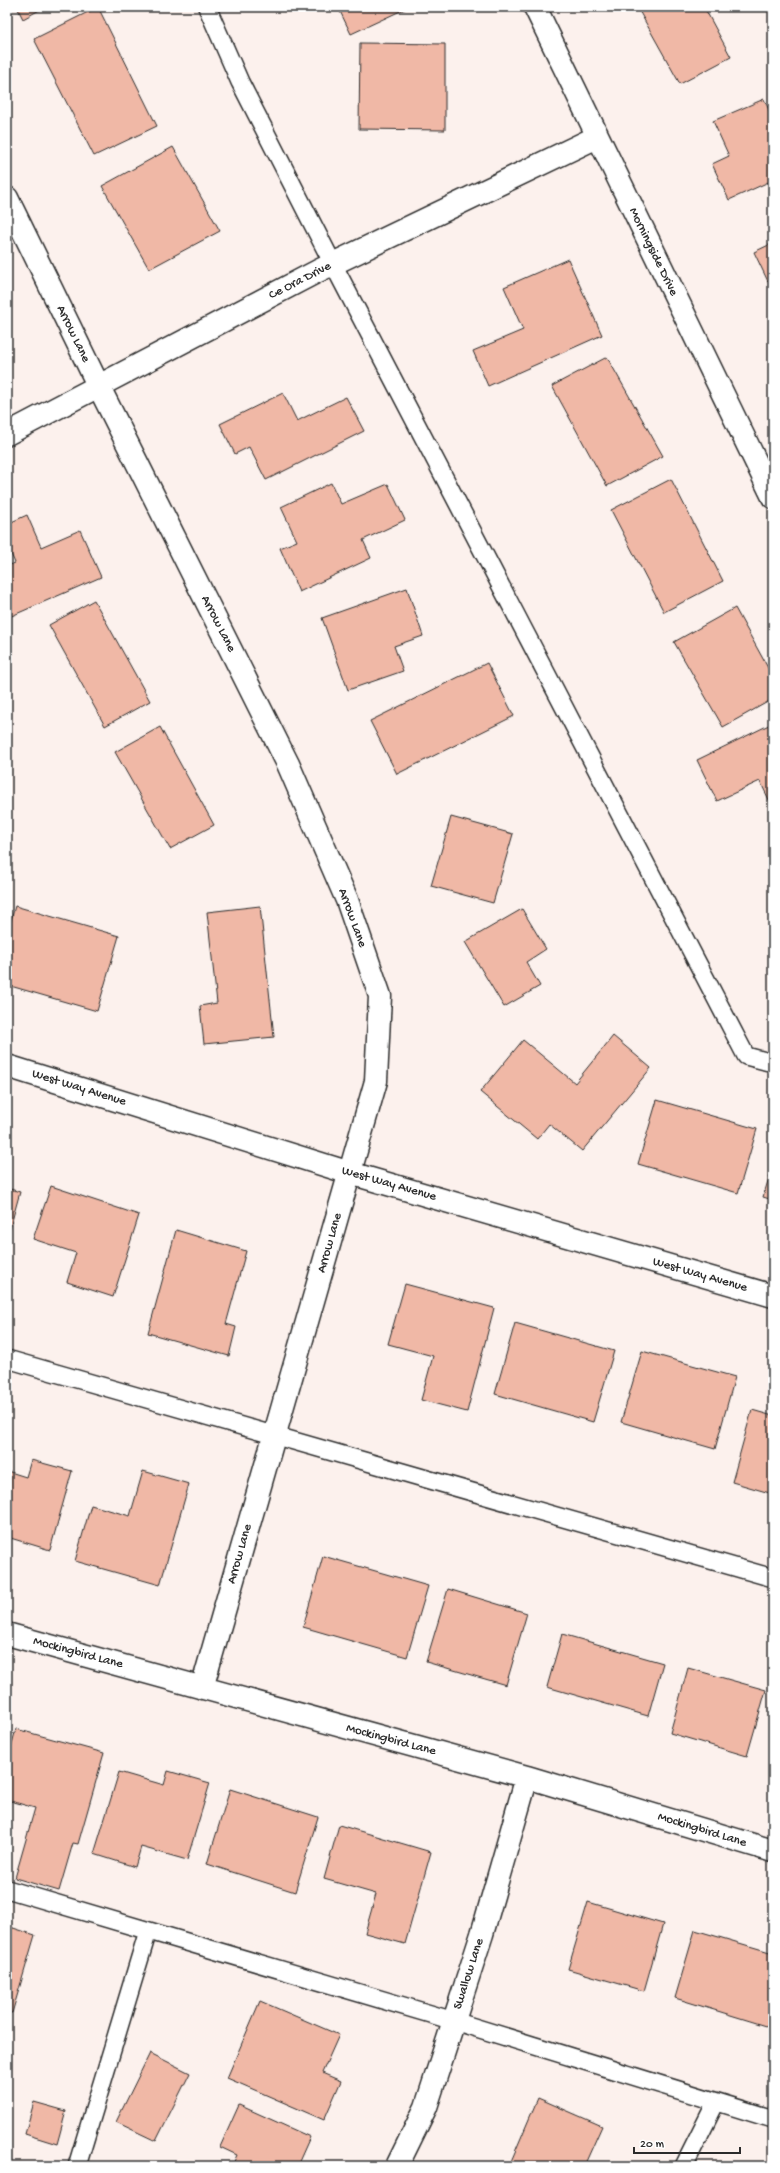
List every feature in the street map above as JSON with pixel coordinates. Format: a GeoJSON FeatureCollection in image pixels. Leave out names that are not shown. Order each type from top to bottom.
{"type":"FeatureCollection","features":[{"type":"Feature","properties":{"kind":"street","name":"Morningside Drive"},"geometry":{"type":"LineString","coordinates":[[535,7],[773,497]]}},
{"type":"Feature","properties":{"kind":"street","name":"Ce Ora Drive"},"geometry":{"type":"LineString","coordinates":[[7,434],[333,264],[597,137]]}},
{"type":"Feature","properties":{"kind":"street","name":"Arrow Lane"},"geometry":{"type":"LineString","coordinates":[[7,198],[99,387],[288,764],[347,900],[380,996],[376,1081],[202,1688]]}},
{"type":"Feature","properties":{"kind":"street","name":"West Way Avenue"},"geometry":{"type":"LineString","coordinates":[[7,1066],[350,1173],[773,1296]]}},
{"type":"Feature","properties":{"kind":"street","name":"Mockingbird Lane"},"geometry":{"type":"LineString","coordinates":[[7,1634],[527,1777],[773,1851]]}},
{"type":"Feature","properties":{"kind":"street","name":"Swallow Lane"},"geometry":{"type":"LineString","coordinates":[[397,2166],[426,2107],[482,1934],[527,1777]]}},
{"type":"Feature","properties":{"kind":"lane"},"geometry":{"type":"LineString","coordinates":[[207,7],[240,82],[333,264],[746,1056],[773,1063]]}},
{"type":"Feature","properties":{"kind":"lane"},"geometry":{"type":"LineString","coordinates":[[7,1359],[773,1578]]}},
{"type":"Feature","properties":{"kind":"lane"},"geometry":{"type":"LineString","coordinates":[[7,1889],[454,2021],[773,2119]]}},
{"type":"Feature","properties":{"kind":"lane"},"geometry":{"type":"LineString","coordinates":[[77,2166],[148,1931]]}},
{"type":"Feature","properties":{"kind":"lane"},"geometry":{"type":"LineString","coordinates":[[684,2166],[716,2102]]}},
{"type":"Feature","properties":{"kind":"building"},"geometry":{"type":"Polygon","coordinates":[[[17,7],[45,7],[23,19],[17,7]]]}},
{"type":"Feature","properties":{"kind":"building"},"geometry":{"type":"Polygon","coordinates":[[[98,7],[157,126],[94,156],[34,39],[98,7]]]}},
{"type":"Feature","properties":{"kind":"building"},"geometry":{"type":"Polygon","coordinates":[[[338,7],[409,7],[351,34],[338,7]]]}},
{"type":"Feature","properties":{"kind":"building"},"geometry":{"type":"Polygon","coordinates":[[[637,7],[704,7],[731,57],[680,84],[637,7]]]}},
{"type":"Feature","properties":{"kind":"building"},"geometry":{"type":"Polygon","coordinates":[[[360,43],[445,44],[445,130],[359,129],[360,43]]]}},
{"type":"Feature","properties":{"kind":"building"},"geometry":{"type":"Polygon","coordinates":[[[764,99],[773,119],[773,180],[729,200],[712,164],[729,156],[713,121],[764,99]]]}},
{"type":"Feature","properties":{"kind":"building"},"geometry":{"type":"Polygon","coordinates":[[[173,147],[220,231],[149,269],[102,186],[173,147]]]}},
{"type":"Feature","properties":{"kind":"building"},"geometry":{"type":"Polygon","coordinates":[[[773,243],[773,292],[754,252],[773,243]]]}},
{"type":"Feature","properties":{"kind":"building"},"geometry":{"type":"Polygon","coordinates":[[[568,259],[602,335],[488,386],[473,351],[523,330],[504,287],[568,259]]]}},
{"type":"Feature","properties":{"kind":"building"},"geometry":{"type":"Polygon","coordinates":[[[607,357],[663,456],[607,486],[552,386],[607,357]]]}},
{"type":"Feature","properties":{"kind":"building"},"geometry":{"type":"Polygon","coordinates":[[[283,393],[297,421],[346,397],[364,431],[266,480],[249,447],[235,454],[220,424],[283,393]]]}},
{"type":"Feature","properties":{"kind":"building"},"geometry":{"type":"Polygon","coordinates":[[[671,479],[723,581],[664,612],[611,510],[671,479]]]}},
{"type":"Feature","properties":{"kind":"building"},"geometry":{"type":"Polygon","coordinates":[[[331,483],[341,504],[388,484],[405,520],[363,540],[371,558],[299,592],[280,548],[297,541],[281,507],[331,483]]]}},
{"type":"Feature","properties":{"kind":"building"},"geometry":{"type":"Polygon","coordinates":[[[27,515],[41,547],[80,530],[101,577],[7,618],[7,566],[15,563],[7,545],[7,524],[27,515]]]}},
{"type":"Feature","properties":{"kind":"building"},"geometry":{"type":"Polygon","coordinates":[[[407,588],[423,636],[394,646],[403,671],[348,690],[322,618],[407,588]]]}},
{"type":"Feature","properties":{"kind":"building"},"geometry":{"type":"Polygon","coordinates":[[[94,600],[150,701],[105,726],[49,625],[94,600]]]}},
{"type":"Feature","properties":{"kind":"building"},"geometry":{"type":"Polygon","coordinates":[[[735,608],[773,677],[773,699],[723,727],[674,642],[735,608]]]}},
{"type":"Feature","properties":{"kind":"building"},"geometry":{"type":"Polygon","coordinates":[[[487,663],[514,716],[397,774],[370,721],[487,663]]]}},
{"type":"Feature","properties":{"kind":"building"},"geometry":{"type":"Polygon","coordinates":[[[773,723],[773,808],[760,781],[717,801],[697,760],[773,723]]]}},
{"type":"Feature","properties":{"kind":"building"},"geometry":{"type":"Polygon","coordinates":[[[160,727],[214,825],[170,849],[115,752],[160,727]]]}},
{"type":"Feature","properties":{"kind":"building"},"geometry":{"type":"Polygon","coordinates":[[[451,817],[513,834],[493,903],[431,886],[451,817]]]}},
{"type":"Feature","properties":{"kind":"building"},"geometry":{"type":"Polygon","coordinates":[[[15,906],[119,936],[97,1011],[7,985],[7,934],[15,906]]]}},
{"type":"Feature","properties":{"kind":"building"},"geometry":{"type":"Polygon","coordinates":[[[260,906],[274,1037],[204,1044],[200,1006],[217,1003],[207,912],[260,906]]]}},
{"type":"Feature","properties":{"kind":"building"},"geometry":{"type":"Polygon","coordinates":[[[522,909],[546,949],[526,962],[540,986],[504,1007],[465,942],[522,909]]]}},
{"type":"Feature","properties":{"kind":"building"},"geometry":{"type":"Polygon","coordinates":[[[613,1036],[651,1068],[582,1151],[549,1124],[537,1139],[480,1092],[523,1040],[575,1083],[613,1036]]]}},
{"type":"Feature","properties":{"kind":"building"},"geometry":{"type":"Polygon","coordinates":[[[657,1100],[757,1129],[738,1193],[638,1164],[657,1100]]]}},
{"type":"Feature","properties":{"kind":"building"},"geometry":{"type":"Polygon","coordinates":[[[773,1165],[773,1200],[763,1197],[773,1165]]]}},
{"type":"Feature","properties":{"kind":"building"},"geometry":{"type":"Polygon","coordinates":[[[51,1186],[139,1215],[113,1297],[67,1282],[76,1253],[33,1239],[51,1186]]]}},
{"type":"Feature","properties":{"kind":"building"},"geometry":{"type":"Polygon","coordinates":[[[7,1188],[20,1192],[7,1239],[7,1188]]]}},
{"type":"Feature","properties":{"kind":"building"},"geometry":{"type":"Polygon","coordinates":[[[176,1230],[246,1251],[226,1324],[236,1327],[229,1356],[148,1333],[176,1230]]]}},
{"type":"Feature","properties":{"kind":"building"},"geometry":{"type":"Polygon","coordinates":[[[405,1284],[494,1308],[467,1412],[421,1400],[433,1356],[388,1344],[405,1284]]]}},
{"type":"Feature","properties":{"kind":"building"},"geometry":{"type":"Polygon","coordinates":[[[515,1323],[614,1351],[593,1422],[495,1394],[515,1323]]]}},
{"type":"Feature","properties":{"kind":"building"},"geometry":{"type":"Polygon","coordinates":[[[642,1351],[735,1377],[715,1449],[621,1422],[642,1351]]]}},
{"type":"Feature","properties":{"kind":"building"},"geometry":{"type":"Polygon","coordinates":[[[752,1410],[773,1416],[773,1494],[732,1482],[752,1410]]]}},
{"type":"Feature","properties":{"kind":"building"},"geometry":{"type":"Polygon","coordinates":[[[31,1460],[72,1471],[50,1550],[7,1537],[7,1471],[26,1477],[31,1460]]]}},
{"type":"Feature","properties":{"kind":"building"},"geometry":{"type":"Polygon","coordinates":[[[143,1471],[189,1484],[160,1585],[75,1561],[91,1505],[130,1516],[143,1471]]]}},
{"type":"Feature","properties":{"kind":"building"},"geometry":{"type":"Polygon","coordinates":[[[323,1556],[428,1586],[407,1657],[303,1627],[323,1556]]]}},
{"type":"Feature","properties":{"kind":"building"},"geometry":{"type":"Polygon","coordinates":[[[448,1589],[527,1613],[506,1685],[426,1662],[448,1589]]]}},
{"type":"Feature","properties":{"kind":"building"},"geometry":{"type":"Polygon","coordinates":[[[562,1634],[663,1663],[648,1716],[547,1687],[562,1634]]]}},
{"type":"Feature","properties":{"kind":"building"},"geometry":{"type":"Polygon","coordinates":[[[688,1668],[766,1690],[747,1756],[670,1733],[688,1668]]]}},
{"type":"Feature","properties":{"kind":"building"},"geometry":{"type":"Polygon","coordinates":[[[16,1729],[104,1753],[78,1844],[73,1843],[59,1891],[15,1878],[35,1808],[7,1800],[7,1762],[16,1729]]]}},
{"type":"Feature","properties":{"kind":"building"},"geometry":{"type":"Polygon","coordinates":[[[168,1771],[210,1783],[187,1860],[141,1847],[135,1867],[94,1854],[119,1772],[164,1785],[168,1771]]]}},
{"type":"Feature","properties":{"kind":"building"},"geometry":{"type":"Polygon","coordinates":[[[230,1789],[318,1817],[295,1892],[207,1864],[230,1789]]]}},
{"type":"Feature","properties":{"kind":"building"},"geometry":{"type":"Polygon","coordinates":[[[339,1825],[431,1852],[405,1944],[365,1933],[376,1894],[324,1879],[339,1825]]]}},
{"type":"Feature","properties":{"kind":"building"},"geometry":{"type":"Polygon","coordinates":[[[588,1902],[663,1924],[644,1991],[568,1969],[588,1902]]]}},
{"type":"Feature","properties":{"kind":"building"},"geometry":{"type":"Polygon","coordinates":[[[7,1926],[35,1935],[12,2013],[7,2012],[7,1926]]]}},
{"type":"Feature","properties":{"kind":"building"},"geometry":{"type":"Polygon","coordinates":[[[695,1930],[773,1953],[773,2028],[675,1998],[695,1930]]]}},
{"type":"Feature","properties":{"kind":"building"},"geometry":{"type":"Polygon","coordinates":[[[260,2001],[339,2035],[322,2073],[341,2081],[324,2120],[227,2078],[260,2001]]]}},
{"type":"Feature","properties":{"kind":"building"},"geometry":{"type":"Polygon","coordinates":[[[150,2053],[190,2073],[156,2141],[116,2122],[150,2053]]]}},
{"type":"Feature","properties":{"kind":"building"},"geometry":{"type":"Polygon","coordinates":[[[538,2098],[602,2126],[584,2166],[509,2166],[538,2098]]]}},
{"type":"Feature","properties":{"kind":"building"},"geometry":{"type":"Polygon","coordinates":[[[34,2102],[66,2111],[57,2144],[25,2134],[34,2102]]]}},
{"type":"Feature","properties":{"kind":"building"},"geometry":{"type":"Polygon","coordinates":[[[239,2105],[310,2137],[297,2166],[232,2166],[237,2155],[220,2147],[239,2105]]]}}]}
